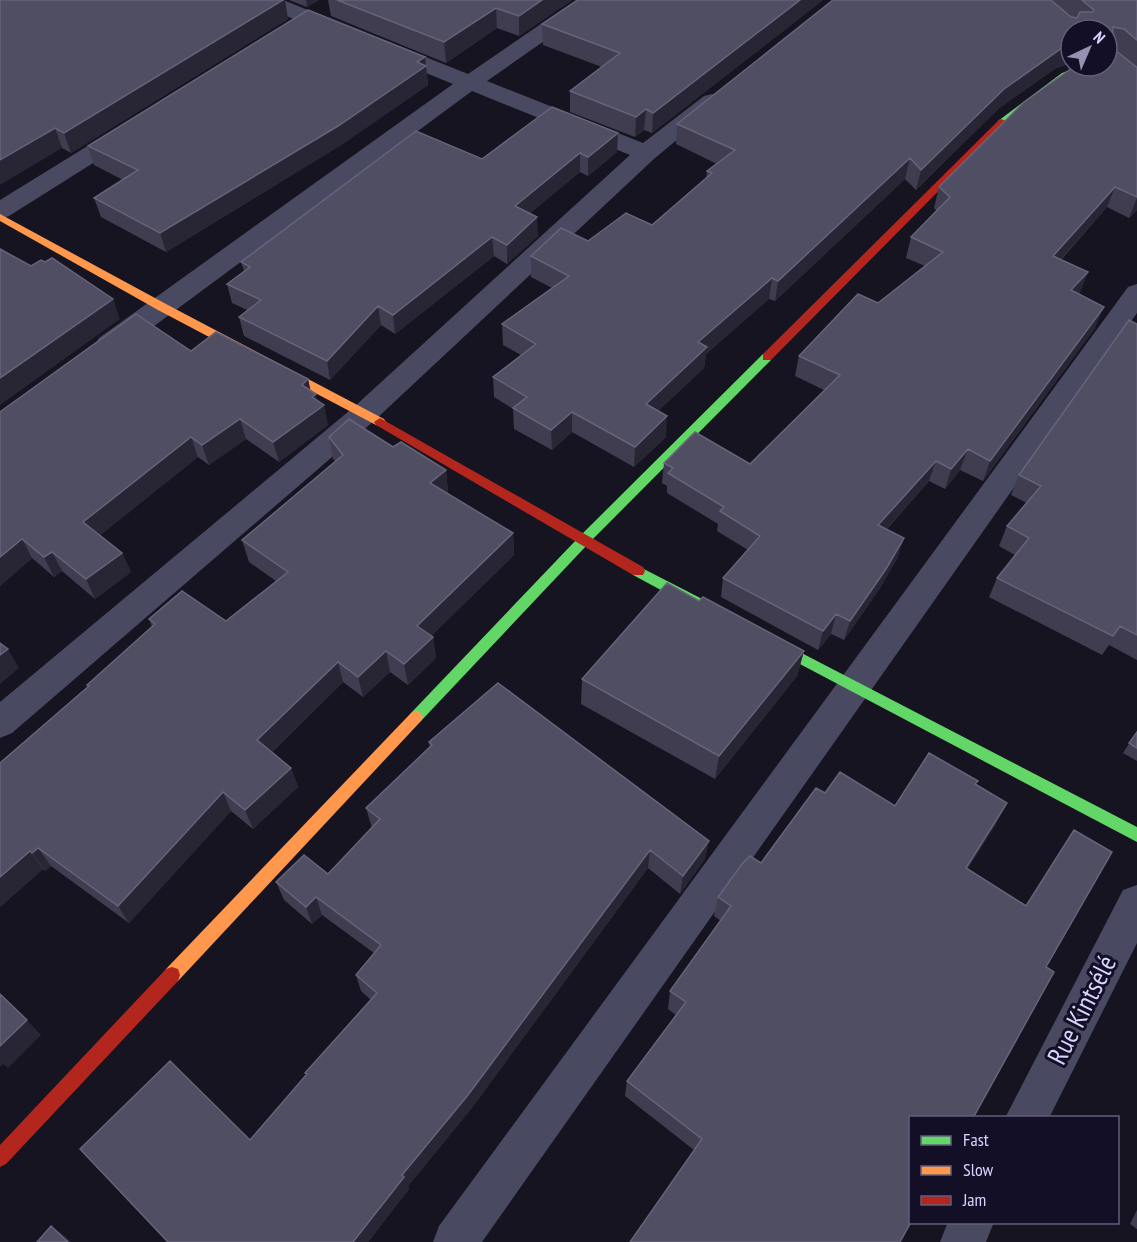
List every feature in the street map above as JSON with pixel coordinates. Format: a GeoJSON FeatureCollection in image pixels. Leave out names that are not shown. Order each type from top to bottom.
{"type":"FeatureCollection","features":[{"type":"Feature","properties":{"kind":"street"},"geometry":{"type":"LineString","coordinates":[[264,0],[319,12],[470,82],[646,153]]}},
{"type":"Feature","properties":{"kind":"street"},"geometry":{"type":"LineString","coordinates":[[86,362],[470,82],[590,0]]}},
{"type":"Feature","properties":{"kind":"street"},"geometry":{"type":"LineString","coordinates":[[289,30],[319,12]]}},
{"type":"Feature","properties":{"kind":"street"},"geometry":{"type":"LineString","coordinates":[[0,1158],[584,541],[1008,116],[1061,78]]}},
{"type":"Feature","properties":{"kind":"street"},"geometry":{"type":"LineString","coordinates":[[0,723],[365,413],[646,153],[729,87]]}},
{"type":"Feature","properties":{"kind":"street"},"geometry":{"type":"LineString","coordinates":[[0,211],[150,117]]}},
{"type":"Feature","properties":{"kind":"street"},"geometry":{"type":"LineString","coordinates":[[0,217],[162,307],[365,413],[584,541],[718,614]]}},
{"type":"Feature","properties":{"kind":"street"},"geometry":{"type":"LineString","coordinates":[[455,1242],[1137,293]]}},
{"type":"Feature","properties":{"kind":"street"},"geometry":{"type":"LineString","coordinates":[[750,631],[1137,835]]}},
{"type":"Feature","properties":{"kind":"street","name":"Rue Kintsélé"},"geometry":{"type":"LineString","coordinates":[[1027,1116],[1137,903]]}},
{"type":"Feature","properties":{"kind":"street"},"geometry":{"type":"LineString","coordinates":[[962,1242],[971,1224]]}},
{"type":"Feature","properties":{"kind":"building"},"geometry":{"type":"Polygon","coordinates":[[[0,0],[283,0],[64,133],[55,128],[0,160],[0,0]]]}},
{"type":"Feature","properties":{"kind":"building"},"geometry":{"type":"Polygon","coordinates":[[[337,0],[542,0],[519,16],[496,8],[444,42],[337,0]]]}},
{"type":"Feature","properties":{"kind":"building"},"geometry":{"type":"Polygon","coordinates":[[[578,0],[800,0],[653,113],[646,109],[636,117],[570,91],[620,53],[542,24],[578,0]]]}},
{"type":"Feature","properties":{"kind":"building"},"geometry":{"type":"Polygon","coordinates":[[[833,0],[1051,0],[1071,17],[1077,18],[1059,18],[1059,50],[1004,89],[921,170],[910,158],[778,281],[772,278],[698,342],[707,347],[646,404],[667,416],[635,447],[572,412],[551,430],[513,408],[527,397],[493,377],[536,344],[502,324],[569,276],[531,256],[561,228],[588,241],[626,213],[652,225],[712,173],[707,171],[735,150],[677,124],[833,0]]]}},
{"type":"Feature","properties":{"kind":"building"},"geometry":{"type":"Polygon","coordinates":[[[1082,0],[1137,0],[1137,40],[1124,29],[1119,28],[1119,18],[1077,18],[1080,12],[1094,10],[1082,0]]]}},
{"type":"Feature","properties":{"kind":"building"},"geometry":{"type":"Polygon","coordinates":[[[308,10],[425,57],[417,62],[426,66],[338,126],[160,233],[94,198],[138,170],[88,146],[308,10]]]}},
{"type":"Feature","properties":{"kind":"building"},"geometry":{"type":"Polygon","coordinates":[[[1119,53],[1137,67],[1137,197],[1115,187],[1053,256],[1088,272],[1071,290],[1104,307],[990,461],[968,449],[951,469],[936,461],[878,525],[904,538],[886,569],[850,621],[836,614],[823,631],[723,578],[760,536],[720,511],[724,507],[668,473],[673,468],[664,463],[695,432],[750,464],[840,375],[799,356],[858,294],[878,303],[943,252],[911,237],[950,197],[939,187],[1024,102],[1059,77],[1119,78],[1119,53]]]}},
{"type":"Feature","properties":{"kind":"building"},"geometry":{"type":"Polygon","coordinates":[[[552,107],[618,133],[588,157],[580,153],[515,206],[537,217],[507,245],[492,237],[393,315],[378,306],[327,361],[239,317],[261,300],[227,284],[250,267],[241,262],[416,131],[482,159],[552,107]]]}},
{"type":"Feature","properties":{"kind":"building"},"geometry":{"type":"Polygon","coordinates":[[[0,249],[31,266],[41,260],[45,262],[52,258],[113,299],[0,378],[0,249]]]}},
{"type":"Feature","properties":{"kind":"building"},"geometry":{"type":"Polygon","coordinates":[[[136,314],[191,351],[216,332],[308,379],[302,385],[316,394],[312,397],[324,405],[273,442],[240,419],[202,445],[191,437],[83,522],[122,553],[86,579],[52,552],[44,557],[22,539],[0,557],[0,412],[136,314]]]}},
{"type":"Feature","properties":{"kind":"building"},"geometry":{"type":"Polygon","coordinates":[[[1129,320],[1137,324],[1137,635],[1120,626],[1113,636],[997,578],[1029,538],[1007,526],[1041,486],[1019,475],[1129,320]]]}},
{"type":"Feature","properties":{"kind":"building"},"geometry":{"type":"Polygon","coordinates":[[[349,419],[393,447],[401,442],[446,470],[430,483],[513,533],[417,626],[433,637],[404,664],[386,651],[358,677],[338,662],[257,740],[291,768],[245,810],[223,792],[118,906],[38,848],[32,853],[30,851],[0,877],[0,763],[89,686],[87,685],[155,624],[149,619],[182,591],[226,621],[288,572],[242,540],[343,455],[329,437],[349,419]]]}},
{"type":"Feature","properties":{"kind":"building"},"geometry":{"type":"Polygon","coordinates":[[[667,583],[699,601],[703,597],[804,651],[719,756],[582,679],[667,583]]]}},
{"type":"Feature","properties":{"kind":"building"},"geometry":{"type":"Polygon","coordinates":[[[0,643],[8,649],[0,655],[0,643]]]}},
{"type":"Feature","properties":{"kind":"building"},"geometry":{"type":"Polygon","coordinates":[[[498,683],[709,841],[683,876],[650,850],[468,1095],[402,1175],[404,1177],[353,1242],[168,1242],[80,1149],[170,1061],[250,1140],[307,1074],[305,1073],[377,993],[356,975],[381,945],[316,897],[306,907],[276,882],[304,855],[328,874],[380,819],[366,808],[432,745],[429,742],[498,683]]]}},
{"type":"Feature","properties":{"kind":"building"},"geometry":{"type":"Polygon","coordinates":[[[1137,732],[1137,748],[1129,743],[1137,732]]]}},
{"type":"Feature","properties":{"kind":"building"},"geometry":{"type":"Polygon","coordinates":[[[929,753],[978,781],[975,784],[1007,803],[966,868],[1026,906],[1074,830],[1112,852],[1046,967],[1054,972],[974,1116],[909,1116],[910,1224],[900,1242],[630,1242],[702,1139],[627,1081],[686,1002],[670,991],[731,906],[718,897],[750,856],[761,863],[816,788],[825,793],[840,772],[895,806],[929,753]]]}},
{"type":"Feature","properties":{"kind":"building"},"geometry":{"type":"Polygon","coordinates":[[[0,994],[27,1020],[0,1046],[0,994]]]}},
{"type":"Feature","properties":{"kind":"building"},"geometry":{"type":"Polygon","coordinates":[[[51,1226],[68,1242],[37,1242],[51,1226]]]}},
{"type":"Feature","properties":{"kind":"traffic: fast"},"geometry":{"type":"LineString","coordinates":[[1003,121],[1061,78]]}},
{"type":"Feature","properties":{"kind":"traffic: fast"},"geometry":{"type":"LineString","coordinates":[[416,717],[583,541],[767,357]]}},
{"type":"Feature","properties":{"kind":"traffic: fast"},"geometry":{"type":"LineString","coordinates":[[638,571],[705,607]]}},
{"type":"Feature","properties":{"kind":"traffic: fast"},"geometry":{"type":"LineString","coordinates":[[763,638],[1137,835]]}},
{"type":"Feature","properties":{"kind":"traffic: slow"},"geometry":{"type":"LineString","coordinates":[[0,217],[162,307],[380,422]]}},
{"type":"Feature","properties":{"kind":"traffic: slow"},"geometry":{"type":"LineString","coordinates":[[172,975],[416,717]]}},
{"type":"Feature","properties":{"kind":"traffic: jam"},"geometry":{"type":"LineString","coordinates":[[767,357],[1003,121]]}},
{"type":"Feature","properties":{"kind":"traffic: jam"},"geometry":{"type":"LineString","coordinates":[[380,422],[638,571]]}},
{"type":"Feature","properties":{"kind":"traffic: jam"},"geometry":{"type":"LineString","coordinates":[[0,1158],[172,975]]}}]}
